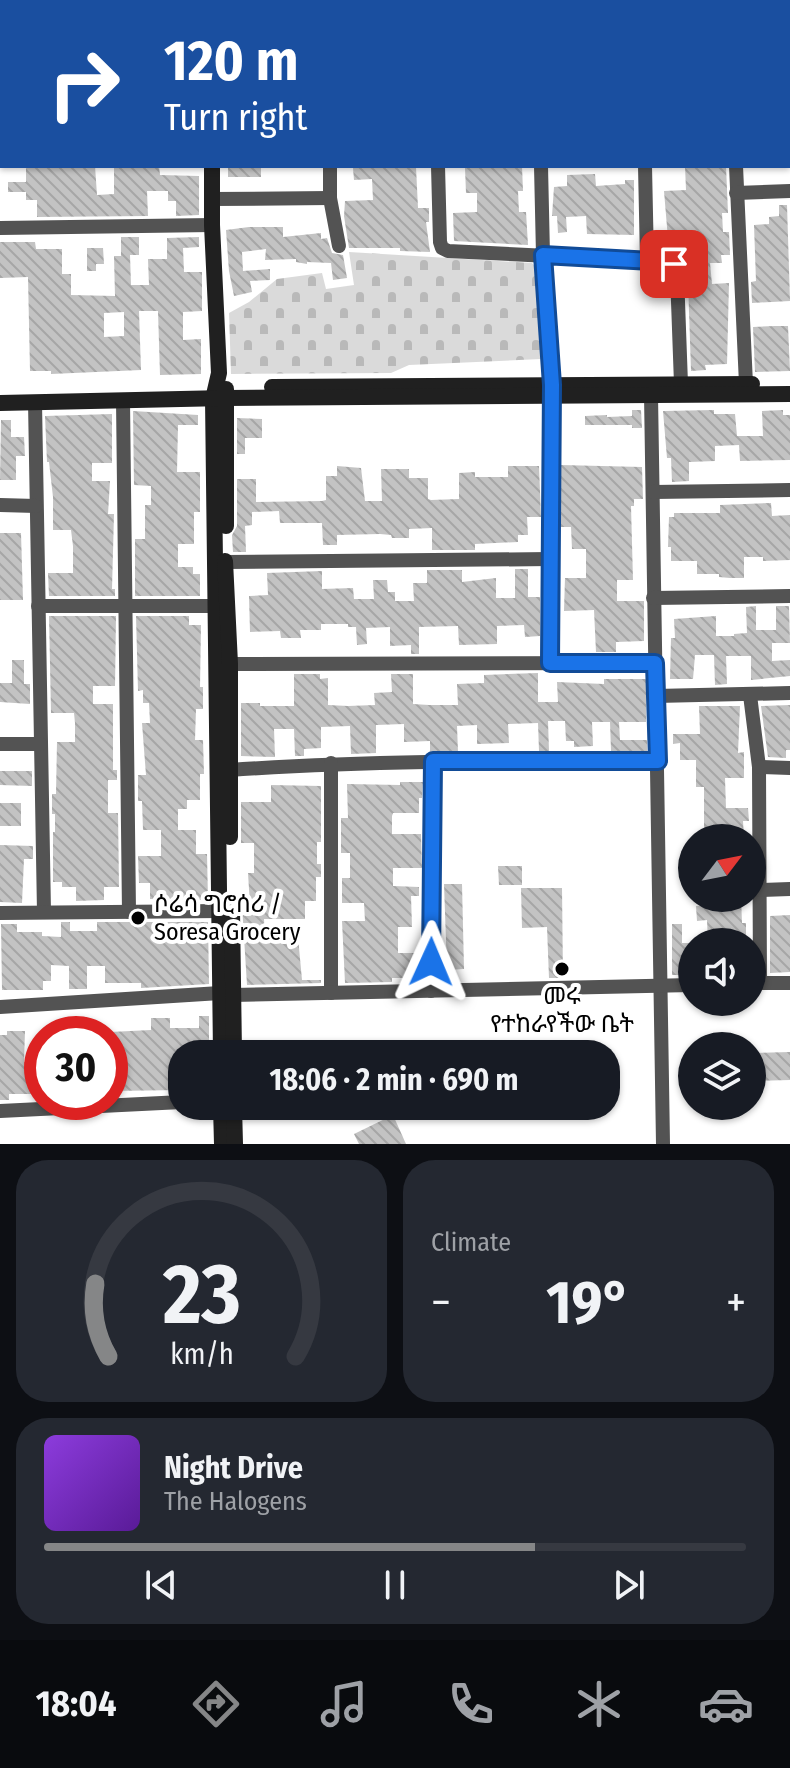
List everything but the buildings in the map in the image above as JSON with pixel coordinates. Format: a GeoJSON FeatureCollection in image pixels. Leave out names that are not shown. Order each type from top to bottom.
{"type":"FeatureCollection","features":[{"type":"Feature","properties":{"kind":"street"},"geometry":{"type":"LineString","coordinates":[[212,168],[225,562],[221,911],[232,1040]]}},
{"type":"Feature","properties":{"kind":"street"},"geometry":{"type":"LineString","coordinates":[[330,168],[330,198],[339,246]]}},
{"type":"Feature","properties":{"kind":"street"},"geometry":{"type":"LineString","coordinates":[[438,168],[440,242],[444,250],[670,262],[676,267],[681,384]]}},
{"type":"Feature","properties":{"kind":"street"},"geometry":{"type":"LineString","coordinates":[[541,168],[551,392],[550,663]]}},
{"type":"Feature","properties":{"kind":"street"},"geometry":{"type":"LineString","coordinates":[[645,168],[647,261]]}},
{"type":"Feature","properties":{"kind":"street"},"geometry":{"type":"LineString","coordinates":[[736,168],[746,384]]}},
{"type":"Feature","properties":{"kind":"street"},"geometry":{"type":"LineString","coordinates":[[736,193],[790,191]]}},
{"type":"Feature","properties":{"kind":"street"},"geometry":{"type":"LineString","coordinates":[[212,199],[330,198]]}},
{"type":"Feature","properties":{"kind":"street"},"geometry":{"type":"LineString","coordinates":[[0,228],[212,225]]}},
{"type":"Feature","properties":{"kind":"street"},"geometry":{"type":"LineString","coordinates":[[551,392],[681,384],[790,384]]}},
{"type":"Feature","properties":{"kind":"street"},"geometry":{"type":"LineString","coordinates":[[0,403],[123,400],[220,389]]}},
{"type":"Feature","properties":{"kind":"street"},"geometry":{"type":"LineString","coordinates":[[220,389],[215,606],[223,664],[230,770],[227,994],[222,1040]]}},
{"type":"Feature","properties":{"kind":"street"},"geometry":{"type":"LineString","coordinates":[[0,392],[220,389],[790,394]]}},
{"type":"Feature","properties":{"kind":"street"},"geometry":{"type":"LineString","coordinates":[[651,395],[658,761],[658,986],[663,1144]]}},
{"type":"Feature","properties":{"kind":"street"},"geometry":{"type":"LineString","coordinates":[[123,400],[129,912]]}},
{"type":"Feature","properties":{"kind":"street"},"geometry":{"type":"LineString","coordinates":[[35,402],[44,912]]}},
{"type":"Feature","properties":{"kind":"street"},"geometry":{"type":"LineString","coordinates":[[653,492],[790,490]]}},
{"type":"Feature","properties":{"kind":"street"},"geometry":{"type":"LineString","coordinates":[[0,505],[36,506]]}},
{"type":"Feature","properties":{"kind":"street"},"geometry":{"type":"LineString","coordinates":[[225,562],[550,559]]}},
{"type":"Feature","properties":{"kind":"street"},"geometry":{"type":"LineString","coordinates":[[653,598],[790,596]]}},
{"type":"Feature","properties":{"kind":"street"},"geometry":{"type":"LineString","coordinates":[[38,606],[215,606]]}},
{"type":"Feature","properties":{"kind":"street"},"geometry":{"type":"LineString","coordinates":[[223,664],[655,663]]}},
{"type":"Feature","properties":{"kind":"street"},"geometry":{"type":"LineString","coordinates":[[656,696],[790,693]]}},
{"type":"Feature","properties":{"kind":"street"},"geometry":{"type":"LineString","coordinates":[[750,695],[759,767],[759,824]]}},
{"type":"Feature","properties":{"kind":"street"},"geometry":{"type":"LineString","coordinates":[[0,744],[40,744]]}},
{"type":"Feature","properties":{"kind":"street"},"geometry":{"type":"LineString","coordinates":[[431,991],[433,761]]}},
{"type":"Feature","properties":{"kind":"street"},"geometry":{"type":"LineString","coordinates":[[230,770],[331,763],[658,761]]}},
{"type":"Feature","properties":{"kind":"street"},"geometry":{"type":"LineString","coordinates":[[331,763],[331,993]]}},
{"type":"Feature","properties":{"kind":"street"},"geometry":{"type":"LineString","coordinates":[[759,767],[790,768]]}},
{"type":"Feature","properties":{"kind":"street"},"geometry":{"type":"LineString","coordinates":[[766,890],[790,889]]}},
{"type":"Feature","properties":{"kind":"street"},"geometry":{"type":"LineString","coordinates":[[0,913],[221,911]]}},
{"type":"Feature","properties":{"kind":"street"},"geometry":{"type":"LineString","coordinates":[[766,983],[790,983]]}},
{"type":"Feature","properties":{"kind":"street"},"geometry":{"type":"LineString","coordinates":[[0,1007],[227,994],[678,985]]}},
{"type":"Feature","properties":{"kind":"street"},"geometry":{"type":"LineString","coordinates":[[0,1111],[168,1103]]}},
{"type":"Feature","properties":{"kind":"street"},"geometry":{"type":"LineString","coordinates":[[221,1120],[222,1144]]}},
{"type":"Feature","properties":{"kind":"street"},"geometry":{"type":"LineString","coordinates":[[234,1120],[235,1144]]}},
{"type":"Feature","properties":{"kind":"green space"},"geometry":{"type":"Polygon","coordinates":[[[349,252],[532,263],[537,269],[541,359],[409,365],[391,373],[231,374],[229,313],[249,302],[277,279],[322,273],[326,289],[354,285],[349,252]]]}},
{"type":"Feature","properties":{"kind":"place","name":"ሶሬሳ ግሮሰሪ / Soresa Grocery"},"geometry":{"type":"Point","coordinates":[138,918]}},
{"type":"Feature","properties":{"kind":"place","name":"መሩ የተከራየችው ቤት"},"geometry":{"type":"Point","coordinates":[562,969]}},
{"type":"Feature","properties":{"kind":"route"},"geometry":{"type":"LineString","coordinates":[[431,962],[433,761],[658,761],[655,663],[550,663],[552,385],[543,255],[674,264]]}}]}
